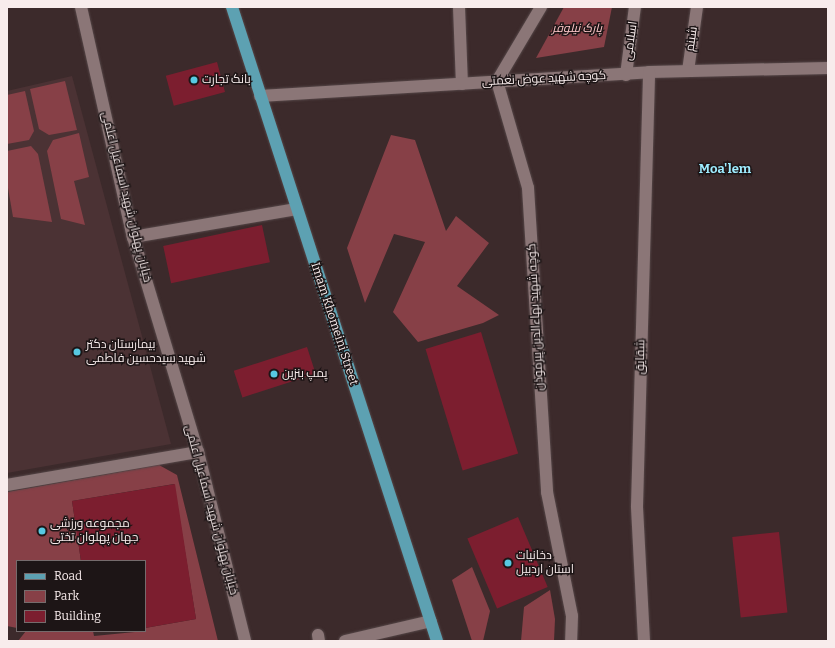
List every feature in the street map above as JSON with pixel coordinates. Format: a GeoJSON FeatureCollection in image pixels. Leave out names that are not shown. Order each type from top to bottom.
{"type":"FeatureCollection","features":[{"type":"Feature","properties":{"kind":"main road","name":"Imam Khomeini Street"},"geometry":{"type":"LineString","coordinates":[[232,7],[437,641]]}},
{"type":"Feature","properties":{"kind":"street","name":"خیابان پهلوان شهید اسماعیل اعلمی"},"geometry":{"type":"LineString","coordinates":[[81,7],[133,237],[198,452],[246,641]]}},
{"type":"Feature","properties":{"kind":"street"},"geometry":{"type":"LineString","coordinates":[[459,7],[462,84]]}},
{"type":"Feature","properties":{"kind":"street"},"geometry":{"type":"LineString","coordinates":[[497,81],[541,7]]}},
{"type":"Feature","properties":{"kind":"street","name":"اسلامی"},"geometry":{"type":"LineString","coordinates":[[626,75],[636,7]]}},
{"type":"Feature","properties":{"kind":"street","name":"شبنم"},"geometry":{"type":"LineString","coordinates":[[688,71],[697,7]]}},
{"type":"Feature","properties":{"kind":"street","name":"کوچه شهید عوض نعمتی"},"geometry":{"type":"LineString","coordinates":[[260,96],[497,81],[626,75],[649,72],[828,68]]}},
{"type":"Feature","properties":{"kind":"street","name":"شقایق"},"geometry":{"type":"LineString","coordinates":[[644,641],[637,506],[649,72]]}},
{"type":"Feature","properties":{"kind":"street","name":"کوچه شهید بهاءالدین پیرموذن"},"geometry":{"type":"LineString","coordinates":[[497,81],[528,188],[547,492],[572,616],[571,641]]}},
{"type":"Feature","properties":{"kind":"street"},"geometry":{"type":"LineString","coordinates":[[133,237],[297,209]]}},
{"type":"Feature","properties":{"kind":"street"},"geometry":{"type":"LineString","coordinates":[[7,485],[198,452]]}},
{"type":"Feature","properties":{"kind":"street"},"geometry":{"type":"LineString","coordinates":[[345,641],[431,621]]}},
{"type":"Feature","properties":{"kind":"shaded area","name":"بیمارستان دکتر شهید سیدحسین فاطمی"},"geometry":{"type":"Polygon","coordinates":[[[72,76],[171,444],[7,473],[7,91],[72,76]]]}},
{"type":"Feature","properties":{"kind":"green space","name":"پارک نیلوفر"},"geometry":{"type":"Polygon","coordinates":[[[564,7],[612,7],[604,47],[536,58],[564,7]]]}},
{"type":"Feature","properties":{"kind":"green space"},"geometry":{"type":"Polygon","coordinates":[[[65,81],[77,130],[49,135],[39,129],[30,89],[65,81]]]}},
{"type":"Feature","properties":{"kind":"green space"},"geometry":{"type":"Polygon","coordinates":[[[25,91],[34,131],[29,140],[7,144],[7,95],[25,91]]]}},
{"type":"Feature","properties":{"kind":"green space"},"geometry":{"type":"Polygon","coordinates":[[[79,133],[89,177],[74,181],[85,225],[61,219],[47,151],[53,140],[79,133]]]}},
{"type":"Feature","properties":{"kind":"green space"},"geometry":{"type":"Polygon","coordinates":[[[391,135],[415,140],[446,231],[456,216],[489,243],[457,286],[499,315],[483,323],[418,342],[393,312],[425,242],[394,234],[365,303],[347,248],[391,135]]]}},
{"type":"Feature","properties":{"kind":"green space"},"geometry":{"type":"Polygon","coordinates":[[[31,146],[38,154],[52,222],[13,217],[7,182],[7,151],[31,146]]]}},
{"type":"Feature","properties":{"kind":"green space","name":"مجموعه ورزشی جهان پهلوان تختی"},"geometry":{"type":"Polygon","coordinates":[[[159,465],[177,475],[218,641],[18,641],[25,632],[93,632],[94,636],[146,632],[146,628],[196,619],[174,484],[72,501],[81,560],[16,560],[16,628],[7,626],[7,492],[159,465]]]}},
{"type":"Feature","properties":{"kind":"green space"},"geometry":{"type":"Polygon","coordinates":[[[472,567],[490,611],[483,641],[472,641],[452,580],[472,567]]]}},
{"type":"Feature","properties":{"kind":"green space"},"geometry":{"type":"Polygon","coordinates":[[[550,590],[555,619],[554,641],[521,641],[524,607],[550,590]]]}},
{"type":"Feature","properties":{"kind":"building","name":"بانک تجارت"},"geometry":{"type":"Polygon","coordinates":[[[217,62],[225,92],[174,106],[166,76],[217,62]]]}},
{"type":"Feature","properties":{"kind":"building"},"geometry":{"type":"Polygon","coordinates":[[[262,225],[270,262],[171,283],[163,246],[262,225]]]}},
{"type":"Feature","properties":{"kind":"building"},"geometry":{"type":"Polygon","coordinates":[[[481,332],[518,453],[463,470],[426,349],[481,332]]]}},
{"type":"Feature","properties":{"kind":"building"},"geometry":{"type":"Polygon","coordinates":[[[307,347],[316,374],[242,397],[234,371],[307,347]]]}},
{"type":"Feature","properties":{"kind":"building"},"geometry":{"type":"Polygon","coordinates":[[[175,484],[196,619],[146,628],[146,560],[81,560],[72,501],[175,484]]]}},
{"type":"Feature","properties":{"kind":"building","name":"دخانیات استان اردبیل"},"geometry":{"type":"Polygon","coordinates":[[[518,517],[548,587],[497,608],[467,538],[518,517]]]}},
{"type":"Feature","properties":{"kind":"building"},"geometry":{"type":"Polygon","coordinates":[[[779,532],[787,613],[741,617],[732,537],[779,532]]]}},
{"type":"Feature","properties":{"kind":"place","name":"بانک تجارت"},"geometry":{"type":"Point","coordinates":[194,80]}},
{"type":"Feature","properties":{"kind":"place","name":"بیمارستان دکتر شهید سیدحسین فاطمی"},"geometry":{"type":"Point","coordinates":[77,352]}},
{"type":"Feature","properties":{"kind":"place","name":"پمپ بنزین"},"geometry":{"type":"Point","coordinates":[274,374]}},
{"type":"Feature","properties":{"kind":"place","name":"مجموعه ورزشی جهان پهلوان تختی"},"geometry":{"type":"Point","coordinates":[42,531]}},
{"type":"Feature","properties":{"kind":"place","name":"دخانیات استان اردبیل"},"geometry":{"type":"Point","coordinates":[508,563]}},
{"type":"Feature","properties":{"kind":"district","name":"Moa'lem"},"geometry":{"type":"Point","coordinates":[725,169]}}]}
